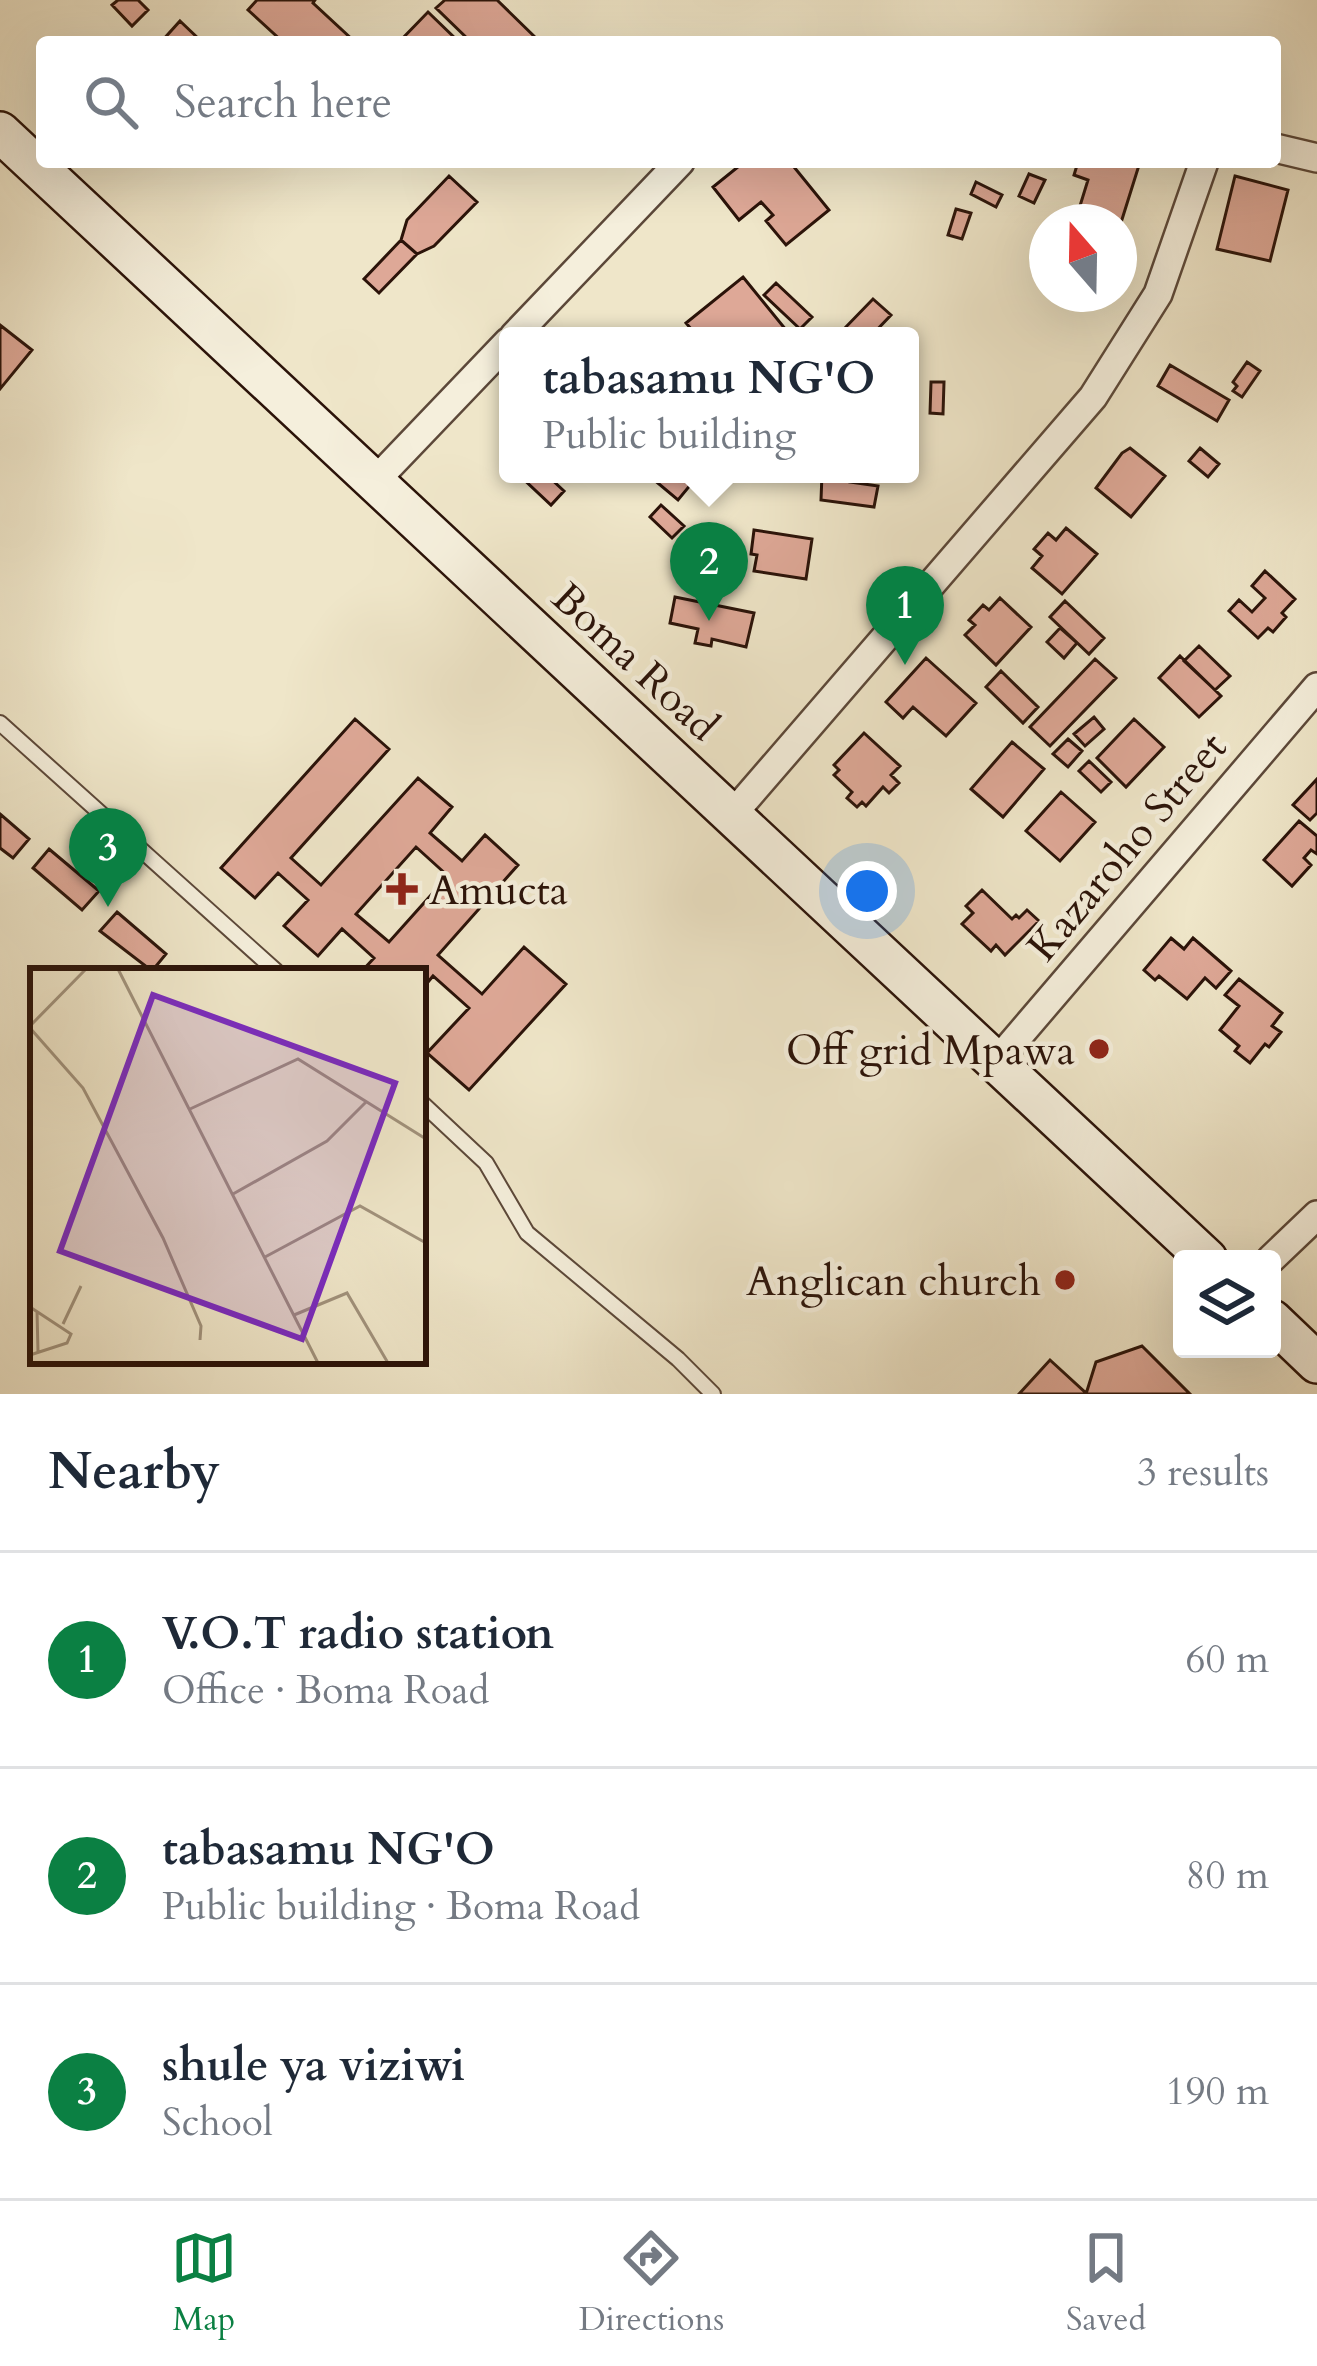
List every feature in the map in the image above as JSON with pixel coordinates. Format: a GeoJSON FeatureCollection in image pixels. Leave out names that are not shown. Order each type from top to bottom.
{"type":"FeatureCollection","features":[{"type":"Feature","properties":{"kind":"main road","name":"Boma Road"},"geometry":{"type":"LineString","coordinates":[[0,132],[36,165]]}},
{"type":"Feature","properties":{"kind":"main road","name":"Boma Road"},"geometry":{"type":"LineString","coordinates":[[39,168],[1197,1250]]}},
{"type":"Feature","properties":{"kind":"main road"},"geometry":{"type":"LineString","coordinates":[[1281,1329],[1317,1363]]}},
{"type":"Feature","properties":{"kind":"street"},"geometry":{"type":"LineString","coordinates":[[1281,149],[1317,158]]}},
{"type":"Feature","properties":{"kind":"street"},"geometry":{"type":"LineString","coordinates":[[522,327],[674,168]]}},
{"type":"Feature","properties":{"kind":"street"},"geometry":{"type":"LineString","coordinates":[[731,816],[1093,397],[1158,294],[1202,168]]}},
{"type":"Feature","properties":{"kind":"street"},"geometry":{"type":"LineString","coordinates":[[376,481],[499,352]]}},
{"type":"Feature","properties":{"kind":"street","name":"Kazaroho Street"},"geometry":{"type":"LineString","coordinates":[[998,1060],[1317,687]]}},
{"type":"Feature","properties":{"kind":"street"},"geometry":{"type":"LineString","coordinates":[[1280,1250],[1317,1214]]}},
{"type":"Feature","properties":{"kind":"lane"},"geometry":{"type":"LineString","coordinates":[[0,722],[273,968]]}},
{"type":"Feature","properties":{"kind":"lane"},"geometry":{"type":"LineString","coordinates":[[426,1107],[486,1163],[527,1233],[678,1359],[712,1394]]}},
{"type":"Feature","properties":{"kind":"building"},"geometry":{"type":"Polygon","coordinates":[[[118,0],[138,0],[148,10],[132,26],[112,5],[118,0]]]}},
{"type":"Feature","properties":{"kind":"building"},"geometry":{"type":"Polygon","coordinates":[[[257,0],[315,0],[349,36],[276,36],[248,10],[257,0]]]}},
{"type":"Feature","properties":{"kind":"building"},"geometry":{"type":"Polygon","coordinates":[[[445,0],[497,0],[534,36],[465,36],[436,8],[445,0]]]}},
{"type":"Feature","properties":{"kind":"building"},"geometry":{"type":"Polygon","coordinates":[[[428,12],[453,36],[405,36],[428,12]]]}},
{"type":"Feature","properties":{"kind":"building"},"geometry":{"type":"Polygon","coordinates":[[[180,21],[196,36],[166,36],[180,21]]]}},
{"type":"Feature","properties":{"kind":"building"},"geometry":{"type":"Polygon","coordinates":[[[737,168],[795,168],[829,210],[786,245],[766,221],[773,215],[761,202],[739,220],[713,187],[737,168]]]}},
{"type":"Feature","properties":{"kind":"building"},"geometry":{"type":"Polygon","coordinates":[[[1076,168],[1138,168],[1127,204],[1081,204],[1088,180],[1074,175],[1076,168]]]}},
{"type":"Feature","properties":{"kind":"building"},"geometry":{"type":"Polygon","coordinates":[[[1029,174],[1045,180],[1034,203],[1019,196],[1029,174]]]}},
{"type":"Feature","properties":{"kind":"building"},"geometry":{"type":"Polygon","coordinates":[[[449,176],[477,202],[434,246],[417,254],[401,240],[407,220],[449,176]]]}},
{"type":"Feature","properties":{"kind":"building"},"geometry":{"type":"Polygon","coordinates":[[[1235,176],[1288,190],[1270,261],[1217,249],[1235,176]]]}},
{"type":"Feature","properties":{"kind":"building"},"geometry":{"type":"Polygon","coordinates":[[[976,182],[1002,195],[996,207],[971,194],[976,182]]]}},
{"type":"Feature","properties":{"kind":"building"},"geometry":{"type":"Polygon","coordinates":[[[956,209],[971,213],[962,239],[948,235],[956,209]]]}},
{"type":"Feature","properties":{"kind":"building"},"geometry":{"type":"Polygon","coordinates":[[[401,240],[417,254],[379,293],[364,279],[401,240]]]}},
{"type":"Feature","properties":{"kind":"building"},"geometry":{"type":"Polygon","coordinates":[[[743,277],[784,327],[689,327],[686,323],[743,277]]]}},
{"type":"Feature","properties":{"kind":"building"},"geometry":{"type":"Polygon","coordinates":[[[776,283],[812,317],[798,327],[764,295],[776,283]]]}},
{"type":"Feature","properties":{"kind":"building"},"geometry":{"type":"Polygon","coordinates":[[[873,299],[891,315],[880,327],[846,327],[873,299]]]}},
{"type":"Feature","properties":{"kind":"building"},"geometry":{"type":"Polygon","coordinates":[[[0,325],[32,350],[0,389],[0,325]]]}},
{"type":"Feature","properties":{"kind":"building"},"geometry":{"type":"Polygon","coordinates":[[[1247,362],[1260,371],[1242,397],[1233,391],[1237,386],[1233,382],[1247,362]]]}},
{"type":"Feature","properties":{"kind":"building"},"geometry":{"type":"Polygon","coordinates":[[[1170,365],[1229,400],[1217,421],[1158,386],[1170,365]]]}},
{"type":"Feature","properties":{"kind":"building"},"geometry":{"type":"Polygon","coordinates":[[[931,382],[944,382],[943,414],[930,413],[931,382]]]}},
{"type":"Feature","properties":{"kind":"building"},"geometry":{"type":"Polygon","coordinates":[[[1130,448],[1165,476],[1131,517],[1096,488],[1130,448]]]}},
{"type":"Feature","properties":{"kind":"building"},"geometry":{"type":"Polygon","coordinates":[[[1200,448],[1219,464],[1208,477],[1189,461],[1200,448]]]}},
{"type":"Feature","properties":{"kind":"building"},"geometry":{"type":"Polygon","coordinates":[[[528,483],[555,483],[564,491],[551,505],[528,483]]]}},
{"type":"Feature","properties":{"kind":"building"},"geometry":{"type":"Polygon","coordinates":[[[658,483],[692,483],[678,500],[658,483]]]}},
{"type":"Feature","properties":{"kind":"building"},"geometry":{"type":"Polygon","coordinates":[[[822,483],[878,486],[874,507],[821,500],[822,483]]]}},
{"type":"Feature","properties":{"kind":"building"},"geometry":{"type":"Polygon","coordinates":[[[661,505],[684,526],[672,538],[650,517],[661,505]]]}},
{"type":"Feature","properties":{"kind":"building"},"geometry":{"type":"Polygon","coordinates":[[[1066,528],[1097,554],[1062,594],[1032,568],[1042,556],[1034,549],[1048,533],[1056,540],[1066,528]]]}},
{"type":"Feature","properties":{"kind":"building"},"geometry":{"type":"Polygon","coordinates":[[[754,530],[812,539],[806,579],[754,571],[754,530]]]}},
{"type":"Feature","properties":{"kind":"building"},"geometry":{"type":"Polygon","coordinates":[[[1265,571],[1295,599],[1273,632],[1268,628],[1258,638],[1229,611],[1239,600],[1252,612],[1265,598],[1252,586],[1265,571]]]}},
{"type":"Feature","properties":{"kind":"building"},"geometry":{"type":"Polygon","coordinates":[[[675,597],[754,613],[746,647],[712,639],[711,646],[695,643],[698,629],[670,623],[675,597]]]}},
{"type":"Feature","properties":{"kind":"building"},"geometry":{"type":"Polygon","coordinates":[[[1000,598],[1031,627],[996,665],[965,635],[975,625],[969,620],[983,605],[989,610],[1000,598]]]}},
{"type":"Feature","properties":{"kind":"building"},"geometry":{"type":"Polygon","coordinates":[[[1065,601],[1104,638],[1089,654],[1050,617],[1065,601]]]}},
{"type":"Feature","properties":{"kind":"building"},"geometry":{"type":"Polygon","coordinates":[[[1060,628],[1077,643],[1064,658],[1047,642],[1060,628]]]}},
{"type":"Feature","properties":{"kind":"building"},"geometry":{"type":"Polygon","coordinates":[[[1199,646],[1230,676],[1215,690],[1184,661],[1199,646]]]}},
{"type":"Feature","properties":{"kind":"building"},"geometry":{"type":"Polygon","coordinates":[[[1180,656],[1221,696],[1199,717],[1159,678],[1180,656]]]}},
{"type":"Feature","properties":{"kind":"building"},"geometry":{"type":"Polygon","coordinates":[[[926,658],[976,703],[946,736],[913,707],[903,718],[886,702],[926,658]]]}},
{"type":"Feature","properties":{"kind":"building"},"geometry":{"type":"Polygon","coordinates":[[[1095,659],[1116,678],[1050,746],[1030,727],[1095,659]]]}},
{"type":"Feature","properties":{"kind":"building"},"geometry":{"type":"Polygon","coordinates":[[[1001,671],[1038,707],[1023,723],[986,687],[1001,671]]]}},
{"type":"Feature","properties":{"kind":"building"},"geometry":{"type":"Polygon","coordinates":[[[1094,717],[1104,729],[1085,746],[1074,734],[1094,717]]]}},
{"type":"Feature","properties":{"kind":"building"},"geometry":{"type":"Polygon","coordinates":[[[355,719],[389,749],[291,858],[321,885],[418,778],[452,807],[430,833],[462,861],[485,835],[518,865],[438,955],[482,994],[524,947],[566,984],[469,1090],[427,1053],[469,1008],[433,976],[426,984],[426,968],[365,968],[374,958],[342,929],[318,956],[284,926],[308,900],[278,873],[255,898],[221,868],[355,719]],[[416,847],[356,914],[389,942],[448,876],[416,847]]]}},
{"type":"Feature","properties":{"kind":"building"},"geometry":{"type":"Polygon","coordinates":[[[1134,719],[1164,747],[1126,787],[1097,758],[1134,719]]]}},
{"type":"Feature","properties":{"kind":"building"},"geometry":{"type":"Polygon","coordinates":[[[864,733],[900,766],[891,775],[899,783],[889,793],[883,787],[866,806],[862,802],[857,807],[847,798],[852,792],[834,775],[839,770],[834,765],[864,733]]]}},
{"type":"Feature","properties":{"kind":"building"},"geometry":{"type":"Polygon","coordinates":[[[1068,739],[1082,751],[1068,767],[1053,754],[1068,739]]]}},
{"type":"Feature","properties":{"kind":"building"},"geometry":{"type":"Polygon","coordinates":[[[1012,742],[1044,769],[1003,817],[971,789],[1012,742]]]}},
{"type":"Feature","properties":{"kind":"building"},"geometry":{"type":"Polygon","coordinates":[[[1089,761],[1111,782],[1101,792],[1079,771],[1089,761]]]}},
{"type":"Feature","properties":{"kind":"building"},"geometry":{"type":"Polygon","coordinates":[[[1317,779],[1317,813],[1310,820],[1293,805],[1317,779]]]}},
{"type":"Feature","properties":{"kind":"building"},"geometry":{"type":"Polygon","coordinates":[[[1061,792],[1095,822],[1060,861],[1026,831],[1061,792]]]}},
{"type":"Feature","properties":{"kind":"building"},"geometry":{"type":"Polygon","coordinates":[[[0,814],[29,839],[13,858],[0,848],[0,814]]]}},
{"type":"Feature","properties":{"kind":"building"},"geometry":{"type":"Polygon","coordinates":[[[1299,821],[1317,836],[1317,854],[1311,850],[1304,858],[1311,865],[1292,886],[1264,860],[1299,821]]]}},
{"type":"Feature","properties":{"kind":"building"},"geometry":{"type":"Polygon","coordinates":[[[49,849],[99,891],[82,910],[33,868],[49,849]]]}},
{"type":"Feature","properties":{"kind":"building"},"geometry":{"type":"Polygon","coordinates":[[[982,890],[1012,919],[1027,910],[1039,921],[1005,955],[996,945],[991,951],[962,924],[973,913],[966,906],[982,890]]]}},
{"type":"Feature","properties":{"kind":"building"},"geometry":{"type":"Polygon","coordinates":[[[117,912],[166,954],[154,968],[148,968],[100,931],[117,912]]]}},
{"type":"Feature","properties":{"kind":"building"},"geometry":{"type":"Polygon","coordinates":[[[1171,938],[1184,949],[1193,938],[1231,971],[1216,988],[1205,978],[1187,999],[1144,970],[1171,938]]]}},
{"type":"Feature","properties":{"kind":"building"},"geometry":{"type":"Polygon","coordinates":[[[1239,979],[1282,1013],[1272,1026],[1281,1032],[1250,1063],[1220,1030],[1239,1006],[1225,995],[1239,979]]]}},
{"type":"Feature","properties":{"kind":"building"},"geometry":{"type":"Polygon","coordinates":[[[1142,1346],[1190,1394],[1086,1394],[1096,1362],[1142,1346]]]}},
{"type":"Feature","properties":{"kind":"building"},"geometry":{"type":"Polygon","coordinates":[[[1050,1360],[1086,1393],[1019,1394],[1050,1360]]]}},
{"type":"Feature","properties":{"kind":"place","name":"tabasamu NG'O"},"geometry":{"type":"Point","coordinates":[709,621]}},
{"type":"Feature","properties":{"kind":"place","name":"V.O.T radio station"},"geometry":{"type":"Point","coordinates":[905,665]}},
{"type":"Feature","properties":{"kind":"place","name":"Amucta"},"geometry":{"type":"Point","coordinates":[402,889]}},
{"type":"Feature","properties":{"kind":"place","name":"shule ya viziwi"},"geometry":{"type":"Point","coordinates":[108,907]}},
{"type":"Feature","properties":{"kind":"place","name":"Off grid Mpawa"},"geometry":{"type":"Point","coordinates":[1099,1049]}},
{"type":"Feature","properties":{"kind":"place","name":"Anglican church"},"geometry":{"type":"Point","coordinates":[1065,1280]}}]}
